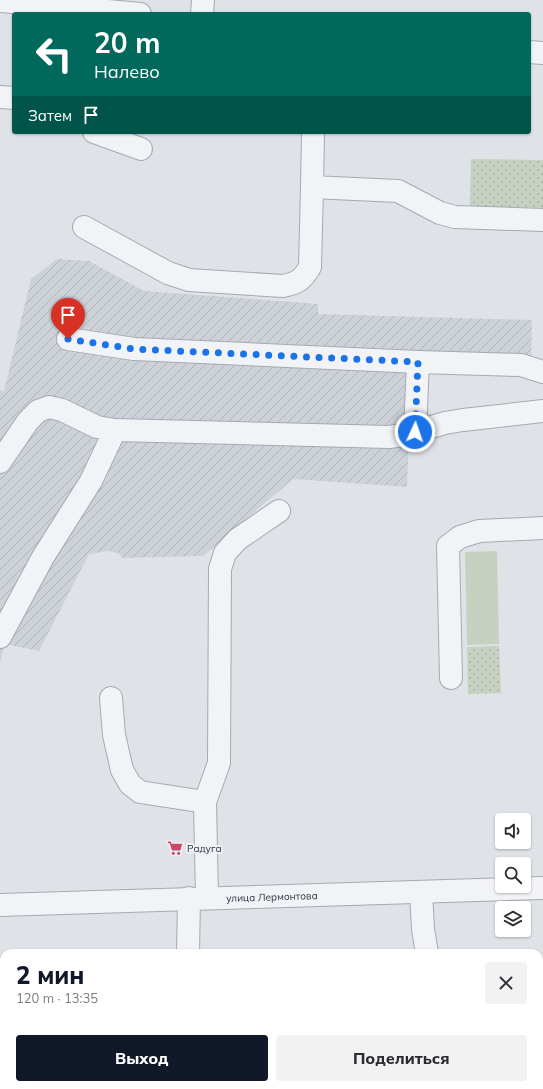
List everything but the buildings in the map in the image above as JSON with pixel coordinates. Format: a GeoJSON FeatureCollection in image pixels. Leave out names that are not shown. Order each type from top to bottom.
{"type":"FeatureCollection","features":[{"type":"Feature","properties":{"kind":"street"},"geometry":{"type":"LineString","coordinates":[[202,12],[203,0]]}},
{"type":"Feature","properties":{"kind":"street"},"geometry":{"type":"LineString","coordinates":[[0,1],[57,10],[98,12]]}},
{"type":"Feature","properties":{"kind":"street"},"geometry":{"type":"LineString","coordinates":[[531,52],[543,53]]}},
{"type":"Feature","properties":{"kind":"street"},"geometry":{"type":"LineString","coordinates":[[0,97],[12,98]]}},
{"type":"Feature","properties":{"kind":"street"},"geometry":{"type":"LineString","coordinates":[[100,134],[141,149]]}},
{"type":"Feature","properties":{"kind":"street"},"geometry":{"type":"LineString","coordinates":[[84,227],[168,274],[189,280],[283,286],[295,284],[304,277],[310,267],[313,134]]}},
{"type":"Feature","properties":{"kind":"street"},"geometry":{"type":"LineString","coordinates":[[312,187],[398,191],[440,213],[455,217],[543,220]]}},
{"type":"Feature","properties":{"kind":"street"},"geometry":{"type":"LineString","coordinates":[[68,339],[134,349],[418,362],[521,365],[543,372]]}},
{"type":"Feature","properties":{"kind":"street"},"geometry":{"type":"LineString","coordinates":[[415,432],[418,362]]}},
{"type":"Feature","properties":{"kind":"street"},"geometry":{"type":"LineString","coordinates":[[0,462],[28,421],[38,411],[49,407],[62,410],[97,427],[115,430],[389,437],[463,420],[543,412]]}},
{"type":"Feature","properties":{"kind":"street"},"geometry":{"type":"LineString","coordinates":[[0,637],[44,556],[91,481],[115,430]]}},
{"type":"Feature","properties":{"kind":"street"},"geometry":{"type":"LineString","coordinates":[[189,949],[198,898],[205,802],[219,763],[220,569],[225,554],[238,540],[279,511]]}},
{"type":"Feature","properties":{"kind":"street"},"geometry":{"type":"LineString","coordinates":[[451,678],[448,546],[460,537],[469,533],[480,531],[543,528]]}},
{"type":"Feature","properties":{"kind":"street"},"geometry":{"type":"LineString","coordinates":[[111,698],[114,735],[122,770],[130,784],[140,792],[205,802]]}},
{"type":"Feature","properties":{"kind":"street","name":"улица Лермонтова"},"geometry":{"type":"LineString","coordinates":[[0,905],[543,888]]}},
{"type":"Feature","properties":{"kind":"street"},"geometry":{"type":"LineString","coordinates":[[421,892],[422,929],[426,949]]}},
{"type":"Feature","properties":{"kind":"shaded area"},"geometry":{"type":"Polygon","coordinates":[[[57,259],[89,261],[144,291],[318,304],[318,314],[532,320],[531,371],[412,366],[407,487],[293,479],[203,556],[123,558],[118,553],[108,551],[89,554],[39,651],[5,644],[0,662],[0,390],[4,391],[31,279],[57,259]]]}},
{"type":"Feature","properties":{"kind":"green space"},"geometry":{"type":"Polygon","coordinates":[[[471,159],[543,160],[543,208],[470,206],[471,159]]]}},
{"type":"Feature","properties":{"kind":"green space"},"geometry":{"type":"Polygon","coordinates":[[[497,551],[499,644],[467,645],[465,552],[497,551]]]}},
{"type":"Feature","properties":{"kind":"green space"},"geometry":{"type":"Polygon","coordinates":[[[499,646],[501,693],[468,694],[467,647],[499,646]]]}},
{"type":"Feature","properties":{"kind":"place","name":"Радуга"},"geometry":{"type":"Point","coordinates":[175,848]}},
{"type":"Feature","properties":{"kind":"route"},"geometry":{"type":"LineString","coordinates":[[68,339],[134,349],[418,362],[415,432]]}}]}
